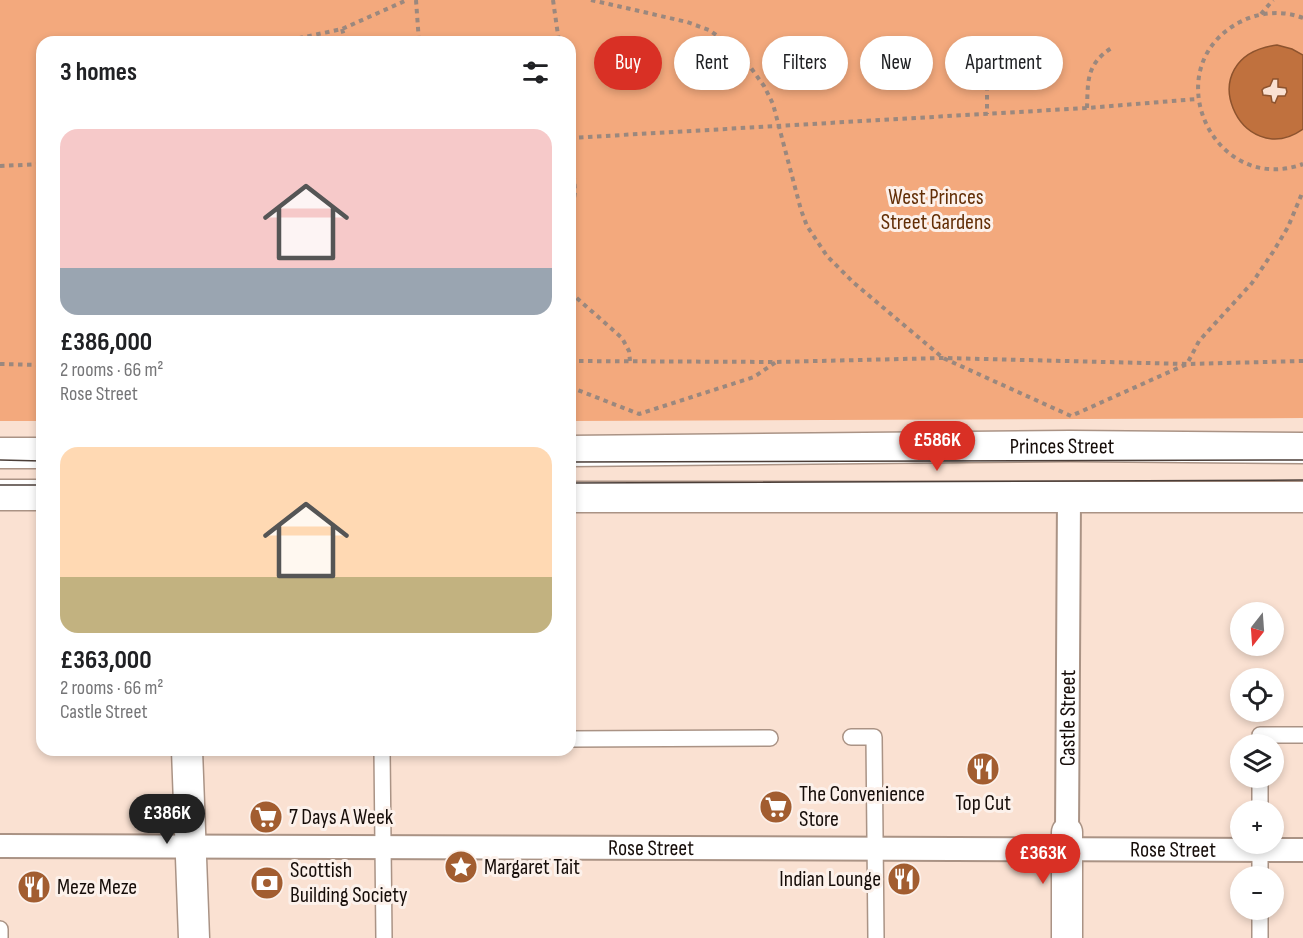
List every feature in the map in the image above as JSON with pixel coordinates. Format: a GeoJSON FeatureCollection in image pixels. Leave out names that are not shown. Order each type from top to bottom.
{"type":"FeatureCollection","features":[{"type":"Feature","properties":{"kind":"street","name":"Princes Street"},"geometry":{"type":"LineString","coordinates":[[576,451],[1070,446],[1303,448]]}},
{"type":"Feature","properties":{"kind":"street"},"geometry":{"type":"LineString","coordinates":[[0,453],[36,453]]}},
{"type":"Feature","properties":{"kind":"street"},"geometry":{"type":"LineString","coordinates":[[0,495],[36,495]]}},
{"type":"Feature","properties":{"kind":"street"},"geometry":{"type":"LineString","coordinates":[[576,497],[1303,497]]}},
{"type":"Feature","properties":{"kind":"street","name":"Castle Street"},"geometry":{"type":"LineString","coordinates":[[1067,938],[1069,497]]}},
{"type":"Feature","properties":{"kind":"street"},"geometry":{"type":"LineString","coordinates":[[187,756],[194,938]]}},
{"type":"Feature","properties":{"kind":"street","name":"Rose Street"},"geometry":{"type":"LineString","coordinates":[[0,846],[875,849],[1067,841],[1230,846]]}},
{"type":"Feature","properties":{"kind":"street","name":"Rose Street"},"geometry":{"type":"LineString","coordinates":[[1284,849],[1303,850]]}},
{"type":"Feature","properties":{"kind":"lane"},"geometry":{"type":"LineString","coordinates":[[1284,735],[1303,735]]}},
{"type":"Feature","properties":{"kind":"lane"},"geometry":{"type":"LineString","coordinates":[[851,737],[874,737],[876,938]]}},
{"type":"Feature","properties":{"kind":"lane"},"geometry":{"type":"LineString","coordinates":[[576,739],[770,738]]}},
{"type":"Feature","properties":{"kind":"lane"},"geometry":{"type":"LineString","coordinates":[[382,756],[384,938]]}},
{"type":"Feature","properties":{"kind":"lane"},"geometry":{"type":"LineString","coordinates":[[1260,920],[1260,938]]}},
{"type":"Feature","properties":{"kind":"lane"},"geometry":{"type":"LineString","coordinates":[[0,929],[0,937]]}},
{"type":"Feature","properties":{"kind":"path"},"geometry":{"type":"LineString","coordinates":[[309,36],[342,29],[407,0]]}},
{"type":"Feature","properties":{"kind":"path"},"geometry":{"type":"LineString","coordinates":[[416,0],[419,36]]}},
{"type":"Feature","properties":{"kind":"path"},"geometry":{"type":"LineString","coordinates":[[553,0],[558,36]]}},
{"type":"Feature","properties":{"kind":"path"},"geometry":{"type":"LineString","coordinates":[[591,0],[687,22],[709,30],[738,50],[749,62],[773,104],[801,210],[807,226],[827,256],[854,283],[943,358],[1071,416],[1187,364],[1199,341],[1252,283],[1268,260],[1288,227],[1303,191]]}},
{"type":"Feature","properties":{"kind":"path"},"geometry":{"type":"LineString","coordinates":[[1261,14],[1273,0]]}},
{"type":"Feature","properties":{"kind":"path"},"geometry":{"type":"LineString","coordinates":[[1303,18],[1280,13],[1261,14],[1232,27],[1210,49],[1200,71],[1197,99],[1209,132],[1221,147],[1236,159],[1254,167],[1274,170],[1293,168],[1303,164]]}},
{"type":"Feature","properties":{"kind":"path"},"geometry":{"type":"LineString","coordinates":[[342,29],[344,36]]}},
{"type":"Feature","properties":{"kind":"path"},"geometry":{"type":"LineString","coordinates":[[1087,108],[1088,80],[1093,66],[1100,55],[1113,47]]}},
{"type":"Feature","properties":{"kind":"path"},"geometry":{"type":"LineString","coordinates":[[987,90],[987,114]]}},
{"type":"Feature","properties":{"kind":"path"},"geometry":{"type":"LineString","coordinates":[[576,137],[1087,108],[1197,99]]}},
{"type":"Feature","properties":{"kind":"path"},"geometry":{"type":"LineString","coordinates":[[0,166],[36,164]]}},
{"type":"Feature","properties":{"kind":"path"},"geometry":{"type":"LineString","coordinates":[[576,297],[622,338],[630,351],[630,361]]}},
{"type":"Feature","properties":{"kind":"path"},"geometry":{"type":"LineString","coordinates":[[576,361],[776,362],[943,358],[1187,364],[1303,361]]}},
{"type":"Feature","properties":{"kind":"path"},"geometry":{"type":"LineString","coordinates":[[576,389],[639,414],[754,376],[776,362]]}},
{"type":"Feature","properties":{"kind":"path"},"geometry":{"type":"LineString","coordinates":[[0,364],[36,365]]}},
{"type":"Feature","properties":{"kind":"green space","name":"West Princes Street Gardens"},"geometry":{"type":"Polygon","coordinates":[[[0,0],[1303,0],[1303,55],[1292,49],[1238,65],[1296,134],[1303,129],[1303,418],[576,421],[576,36],[36,36],[36,421],[0,421],[0,0]]]}},
{"type":"Feature","properties":{"kind":"shaded area"},"geometry":{"type":"Polygon","coordinates":[[[1277,45],[1303,55],[1303,129],[1280,139],[1260,136],[1244,125],[1233,108],[1229,88],[1234,69],[1250,54],[1277,45]],[[1273,79],[1270,86],[1262,90],[1263,95],[1271,96],[1272,102],[1275,103],[1278,96],[1285,96],[1287,92],[1286,88],[1278,87],[1278,79],[1273,79]]]}},
{"type":"Feature","properties":{"kind":"tram line"},"geometry":{"type":"LineString","coordinates":[[0,460],[36,461]]}},
{"type":"Feature","properties":{"kind":"tram line"},"geometry":{"type":"LineString","coordinates":[[576,462],[1303,460]]}},
{"type":"Feature","properties":{"kind":"tram line"},"geometry":{"type":"LineString","coordinates":[[576,483],[1303,480]]}},
{"type":"Feature","properties":{"kind":"tram line"},"geometry":{"type":"LineString","coordinates":[[0,485],[36,485]]}},
{"type":"Feature","properties":{"kind":"place","name":"Top Cut"},"geometry":{"type":"Point","coordinates":[983,769]}},
{"type":"Feature","properties":{"kind":"place","name":"The Convenience Store"},"geometry":{"type":"Point","coordinates":[776,807]}},
{"type":"Feature","properties":{"kind":"place","name":"7 Days A Week"},"geometry":{"type":"Point","coordinates":[266,817]}},
{"type":"Feature","properties":{"kind":"place","name":"Margaret Tait"},"geometry":{"type":"Point","coordinates":[461,867]}},
{"type":"Feature","properties":{"kind":"place","name":"Indian Lounge"},"geometry":{"type":"Point","coordinates":[904,879]}},
{"type":"Feature","properties":{"kind":"place","name":"Scottish Building Society"},"geometry":{"type":"Point","coordinates":[267,883]}},
{"type":"Feature","properties":{"kind":"place","name":"Meze Meze"},"geometry":{"type":"Point","coordinates":[34,887]}}]}
